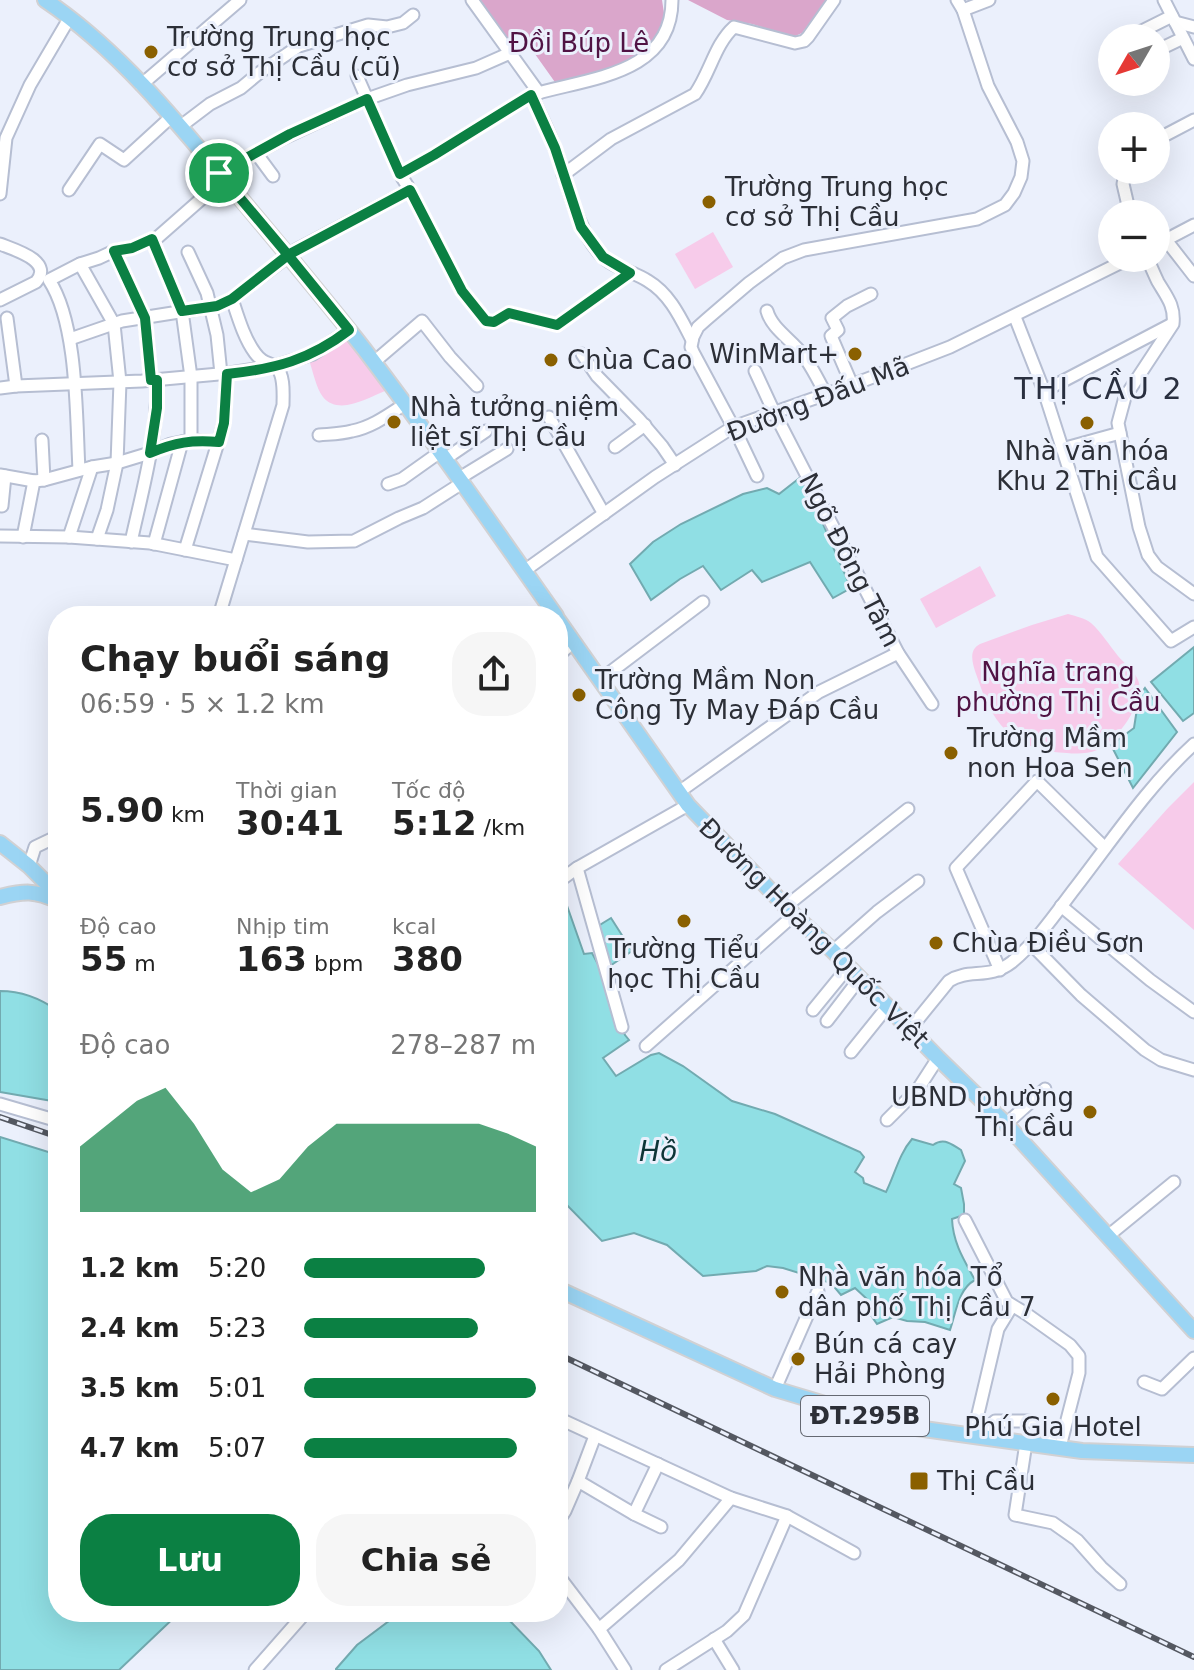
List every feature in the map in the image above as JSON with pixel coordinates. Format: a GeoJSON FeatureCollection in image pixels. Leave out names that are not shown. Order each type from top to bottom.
{"type":"FeatureCollection","features":[{"type":"Feature","properties":{"kind":"main road","name":"Đường Hoàng Quốc Việt"},"geometry":{"type":"LineString","coordinates":[[46,0],[70,17],[141,85],[288,255],[374,362],[549,606]]}},
{"type":"Feature","properties":{"kind":"main road","name":"Đường Hoàng Quốc Việt"},"geometry":{"type":"LineString","coordinates":[[568,634],[688,805],[789,911],[849,966],[1006,1124],[1192,1325]]}},
{"type":"Feature","properties":{"kind":"main road"},"geometry":{"type":"LineString","coordinates":[[0,843],[29,866],[48,887]]}},
{"type":"Feature","properties":{"kind":"main road"},"geometry":{"type":"LineString","coordinates":[[7,895],[29,866]]}},
{"type":"Feature","properties":{"kind":"main road"},"geometry":{"type":"LineString","coordinates":[[7,895],[35,892],[48,895]]}},
{"type":"Feature","properties":{"kind":"main road","name":"ĐT.295B"},"geometry":{"type":"LineString","coordinates":[[568,1294],[775,1389],[895,1425],[1082,1451],[1194,1455]]}},
{"type":"Feature","properties":{"kind":"street"},"geometry":{"type":"LineString","coordinates":[[141,85],[240,0]]}},
{"type":"Feature","properties":{"kind":"street"},"geometry":{"type":"LineString","coordinates":[[472,0],[535,94],[581,227],[603,257],[649,281],[663,293],[692,340]]}},
{"type":"Feature","properties":{"kind":"street"},"geometry":{"type":"LineString","coordinates":[[400,174],[535,94],[619,71],[642,60],[661,41],[672,0]]}},
{"type":"Feature","properties":{"kind":"street"},"geometry":{"type":"LineString","coordinates":[[563,175],[611,139],[695,94],[726,34],[734,27],[795,43],[804,41],[834,0]]}},
{"type":"Feature","properties":{"kind":"street"},"geometry":{"type":"LineString","coordinates":[[757,476],[694,355],[692,340],[698,327],[783,258],[804,250],[977,219],[1010,200],[1021,177],[1023,161],[1017,142],[988,86],[960,5],[989,0]]}},
{"type":"Feature","properties":{"kind":"street"},"geometry":{"type":"LineString","coordinates":[[1164,0],[1194,59]]}},
{"type":"Feature","properties":{"kind":"street"},"geometry":{"type":"LineString","coordinates":[[69,190],[100,144],[124,160],[176,122],[241,88],[299,46],[368,25],[387,27],[403,23],[413,15]]}},
{"type":"Feature","properties":{"kind":"street"},"geometry":{"type":"LineString","coordinates":[[0,194],[6,138],[30,85],[70,17]]}},
{"type":"Feature","properties":{"kind":"street"},"geometry":{"type":"LineString","coordinates":[[1161,24],[1173,19],[1194,27]]}},
{"type":"Feature","properties":{"kind":"street"},"geometry":{"type":"LineString","coordinates":[[1170,44],[1183,38]]}},
{"type":"Feature","properties":{"kind":"street"},"geometry":{"type":"LineString","coordinates":[[158,237],[222,176],[290,134],[367,99],[407,85],[476,68],[510,53]]}},
{"type":"Feature","properties":{"kind":"street"},"geometry":{"type":"LineString","coordinates":[[357,76],[400,174],[462,291],[486,321],[494,322],[509,313],[557,325],[630,273]]}},
{"type":"Feature","properties":{"kind":"street"},"geometry":{"type":"LineString","coordinates":[[1170,133],[1194,120]]}},
{"type":"Feature","properties":{"kind":"street"},"geometry":{"type":"LineString","coordinates":[[256,153],[273,176]]}},
{"type":"Feature","properties":{"kind":"street"},"geometry":{"type":"LineString","coordinates":[[70,339],[114,324],[217,306],[232,299],[288,255],[410,190]]}},
{"type":"Feature","properties":{"kind":"street"},"geometry":{"type":"LineString","coordinates":[[1170,237],[1194,225]]}},
{"type":"Feature","properties":{"kind":"street"},"geometry":{"type":"LineString","coordinates":[[69,537],[86,469],[73,384],[70,339],[55,289],[49,280],[80,264],[152,239],[182,311],[191,377],[186,441],[154,544]]}},
{"type":"Feature","properties":{"kind":"street"},"geometry":{"type":"LineString","coordinates":[[0,244],[29,255],[42,272],[36,282],[0,300]]}},
{"type":"Feature","properties":{"kind":"street"},"geometry":{"type":"LineString","coordinates":[[114,251],[145,318],[157,408],[131,542]]}},
{"type":"Feature","properties":{"kind":"street"},"geometry":{"type":"LineString","coordinates":[[1170,251],[1194,276]]}},
{"type":"Feature","properties":{"kind":"street"},"geometry":{"type":"LineString","coordinates":[[185,550],[224,423],[224,374],[217,335],[207,293],[188,252]]}},
{"type":"Feature","properties":{"kind":"street"},"geometry":{"type":"LineString","coordinates":[[80,264],[114,324],[120,382],[117,463],[97,539]]}},
{"type":"Feature","properties":{"kind":"street","name":"Đường Đấu Mã"},"geometry":{"type":"LineString","coordinates":[[524,571],[733,427],[963,342],[1103,272]]}},
{"type":"Feature","properties":{"kind":"street"},"geometry":{"type":"LineString","coordinates":[[1154,272],[1169,298],[1174,313],[1173,324],[1125,397],[1118,423],[1139,527],[1148,555],[1157,567],[1194,594]]}},
{"type":"Feature","properties":{"kind":"street"},"geometry":{"type":"LineString","coordinates":[[852,385],[831,336],[838,330],[832,318],[871,294]]}},
{"type":"Feature","properties":{"kind":"street"},"geometry":{"type":"LineString","coordinates":[[222,606],[283,405],[281,378],[275,366],[264,363],[255,353],[232,299]]}},
{"type":"Feature","properties":{"kind":"street"},"geometry":{"type":"LineString","coordinates":[[767,311],[769,321],[811,366],[826,395]]}},
{"type":"Feature","properties":{"kind":"street"},"geometry":{"type":"LineString","coordinates":[[1015,317],[1044,391],[1097,557],[1171,641],[1194,627]]}},
{"type":"Feature","properties":{"kind":"street"},"geometry":{"type":"LineString","coordinates":[[7,318],[16,386]]}},
{"type":"Feature","properties":{"kind":"street"},"geometry":{"type":"LineString","coordinates":[[374,362],[422,321],[477,386]]}},
{"type":"Feature","properties":{"kind":"street"},"geometry":{"type":"LineString","coordinates":[[1044,391],[1173,324]]}},
{"type":"Feature","properties":{"kind":"street"},"geometry":{"type":"LineString","coordinates":[[0,388],[154,380],[275,366],[313,354],[349,330]]}},
{"type":"Feature","properties":{"kind":"street"},"geometry":{"type":"LineString","coordinates":[[582,354],[597,376],[645,425],[675,465]]}},
{"type":"Feature","properties":{"kind":"street","name":"Ngõ Đồng Tâm"},"geometry":{"type":"LineString","coordinates":[[755,371],[898,653],[932,704]]}},
{"type":"Feature","properties":{"kind":"street"},"geometry":{"type":"LineString","coordinates":[[319,435],[365,427],[405,404]]}},
{"type":"Feature","properties":{"kind":"street"},"geometry":{"type":"LineString","coordinates":[[549,417],[604,514]]}},
{"type":"Feature","properties":{"kind":"street"},"geometry":{"type":"LineString","coordinates":[[615,447],[645,425]]}},
{"type":"Feature","properties":{"kind":"street"},"geometry":{"type":"LineString","coordinates":[[388,484],[486,431]]}},
{"type":"Feature","properties":{"kind":"street"},"geometry":{"type":"LineString","coordinates":[[1062,449],[1120,433]]}},
{"type":"Feature","properties":{"kind":"street"},"geometry":{"type":"LineString","coordinates":[[23,537],[39,481],[42,440]]}},
{"type":"Feature","properties":{"kind":"street"},"geometry":{"type":"LineString","coordinates":[[2,506],[2,475],[39,481],[117,463],[171,444],[219,442]]}},
{"type":"Feature","properties":{"kind":"street"},"geometry":{"type":"LineString","coordinates":[[244,534],[308,542],[354,541],[423,508],[507,449]]}},
{"type":"Feature","properties":{"kind":"street"},"geometry":{"type":"LineString","coordinates":[[0,536],[69,537],[154,544],[236,560]]}},
{"type":"Feature","properties":{"kind":"street"},"geometry":{"type":"LineString","coordinates":[[600,680],[703,602]]}},
{"type":"Feature","properties":{"kind":"street"},"geometry":{"type":"LineString","coordinates":[[568,647],[573,642]]}},
{"type":"Feature","properties":{"kind":"street"},"geometry":{"type":"LineString","coordinates":[[679,792],[819,692],[898,653]]}},
{"type":"Feature","properties":{"kind":"street"},"geometry":{"type":"LineString","coordinates":[[910,1029],[949,981],[965,974],[1000,970],[1031,944],[1166,772],[1194,744]]}},
{"type":"Feature","properties":{"kind":"street"},"geometry":{"type":"LineString","coordinates":[[1000,970],[956,868],[1037,781],[1105,848]]}},
{"type":"Feature","properties":{"kind":"street"},"geometry":{"type":"LineString","coordinates":[[568,875],[688,805]]}},
{"type":"Feature","properties":{"kind":"street"},"geometry":{"type":"LineString","coordinates":[[646,1046],[789,911],[908,809]]}},
{"type":"Feature","properties":{"kind":"street"},"geometry":{"type":"LineString","coordinates":[[29,866],[35,847],[48,841]]}},
{"type":"Feature","properties":{"kind":"street"},"geometry":{"type":"LineString","coordinates":[[577,868],[622,1027]]}},
{"type":"Feature","properties":{"kind":"street"},"geometry":{"type":"LineString","coordinates":[[833,951],[918,881]]}},
{"type":"Feature","properties":{"kind":"street"},"geometry":{"type":"LineString","coordinates":[[1061,906],[1194,1012]]}},
{"type":"Feature","properties":{"kind":"street"},"geometry":{"type":"LineString","coordinates":[[1031,944],[1081,995],[1145,1050],[1161,1060],[1194,1070]]}},
{"type":"Feature","properties":{"kind":"street"},"geometry":{"type":"LineString","coordinates":[[813,1010],[849,966]]}},
{"type":"Feature","properties":{"kind":"street"},"geometry":{"type":"LineString","coordinates":[[827,1021],[860,978]]}},
{"type":"Feature","properties":{"kind":"street"},"geometry":{"type":"LineString","coordinates":[[851,1052],[888,1006]]}},
{"type":"Feature","properties":{"kind":"street"},"geometry":{"type":"LineString","coordinates":[[887,1120],[918,1089],[938,1058]]}},
{"type":"Feature","properties":{"kind":"street"},"geometry":{"type":"LineString","coordinates":[[1006,1124],[1045,1089]]}},
{"type":"Feature","properties":{"kind":"street"},"geometry":{"type":"LineString","coordinates":[[0,1104],[48,1118]]}},
{"type":"Feature","properties":{"kind":"street"},"geometry":{"type":"LineString","coordinates":[[1108,1236],[1174,1182]]}},
{"type":"Feature","properties":{"kind":"street"},"geometry":{"type":"LineString","coordinates":[[965,1220],[1002,1296],[1070,1345],[1079,1356],[1076,1383],[1057,1447]]}},
{"type":"Feature","properties":{"kind":"street"},"geometry":{"type":"LineString","coordinates":[[775,1389],[818,1291]]}},
{"type":"Feature","properties":{"kind":"street"},"geometry":{"type":"LineString","coordinates":[[975,1436],[998,1329],[1012,1306]]}},
{"type":"Feature","properties":{"kind":"street"},"geometry":{"type":"LineString","coordinates":[[1144,1382],[1162,1389],[1194,1358]]}},
{"type":"Feature","properties":{"kind":"street"},"geometry":{"type":"LineString","coordinates":[[975,1436],[995,1421],[1023,1420],[1042,1426],[1057,1447]]}},
{"type":"Feature","properties":{"kind":"street"},"geometry":{"type":"LineString","coordinates":[[568,1423],[731,1498],[787,1516],[854,1553]]}},
{"type":"Feature","properties":{"kind":"street"},"geometry":{"type":"LineString","coordinates":[[568,1504],[595,1436]]}},
{"type":"Feature","properties":{"kind":"street"},"geometry":{"type":"LineString","coordinates":[[1026,1443],[1015,1515],[1053,1523],[1077,1540],[1120,1584]]}},
{"type":"Feature","properties":{"kind":"street"},"geometry":{"type":"LineString","coordinates":[[634,1514],[658,1464]]}},
{"type":"Feature","properties":{"kind":"street"},"geometry":{"type":"LineString","coordinates":[[578,1481],[661,1527]]}},
{"type":"Feature","properties":{"kind":"street"},"geometry":{"type":"LineString","coordinates":[[599,1629],[679,1560],[731,1498]]}},
{"type":"Feature","properties":{"kind":"street"},"geometry":{"type":"LineString","coordinates":[[666,1670],[737,1623],[744,1615],[787,1516]]}},
{"type":"Feature","properties":{"kind":"street"},"geometry":{"type":"LineString","coordinates":[[568,1588],[625,1670]]}},
{"type":"Feature","properties":{"kind":"street"},"geometry":{"type":"LineString","coordinates":[[255,1670],[297,1622]]}},
{"type":"Feature","properties":{"kind":"street"},"geometry":{"type":"LineString","coordinates":[[714,1639],[733,1670]]}},
{"type":"Feature","properties":{"kind":"green space","name":"Đồi Búp Lê"},"geometry":{"type":"Polygon","coordinates":[[[474,0],[662,0],[666,26],[657,44],[637,69],[562,92],[520,33],[502,43],[474,0]]]}},
{"type":"Feature","properties":{"kind":"green space","name":"Đồi Búp Lê"},"geometry":{"type":"Polygon","coordinates":[[[688,0],[827,0],[802,33],[793,37],[727,20],[688,0]]]}},
{"type":"Feature","properties":{"kind":"green space"},"geometry":{"type":"Polygon","coordinates":[[[713,232],[733,267],[695,289],[675,254],[713,232]]]}},
{"type":"Feature","properties":{"kind":"green space"},"geometry":{"type":"Polygon","coordinates":[[[345,337],[385,391],[353,404],[337,405],[323,397],[309,360],[345,337]]]}},
{"type":"Feature","properties":{"kind":"green space"},"geometry":{"type":"Polygon","coordinates":[[[980,566],[996,596],[936,628],[920,599],[980,566]]]}},
{"type":"Feature","properties":{"kind":"green space","name":"Nghĩa trang phường Thị Cầu"},"geometry":{"type":"Polygon","coordinates":[[[1068,614],[1086,620],[1095,627],[1134,674],[1140,689],[1134,709],[1121,730],[1105,746],[1086,753],[1036,748],[1012,736],[987,703],[972,658],[980,644],[1068,614]]]}},
{"type":"Feature","properties":{"kind":"green space"},"geometry":{"type":"Polygon","coordinates":[[[1194,782],[1194,930],[1118,864],[1194,782]]]}},
{"type":"Feature","properties":{"kind":"water"},"geometry":{"type":"Polygon","coordinates":[[[802,476],[851,588],[833,598],[810,562],[762,582],[752,570],[721,590],[703,566],[651,600],[630,564],[653,542],[681,524],[743,494],[767,488],[779,494],[802,476]]]}},
{"type":"Feature","properties":{"kind":"water"},"geometry":{"type":"Polygon","coordinates":[[[1194,647],[1194,713],[1183,721],[1151,682],[1194,647]]]}},
{"type":"Feature","properties":{"kind":"water"},"geometry":{"type":"Polygon","coordinates":[[[1145,688],[1177,732],[1133,788],[1111,745],[1134,728],[1139,696],[1145,688]]]}},
{"type":"Feature","properties":{"kind":"water","name":"Hồ"},"geometry":{"type":"Polygon","coordinates":[[[568,909],[584,954],[592,953],[600,968],[629,1040],[603,1058],[616,1076],[659,1053],[732,1101],[775,1114],[860,1152],[864,1157],[855,1172],[864,1183],[886,1192],[900,1158],[912,1139],[933,1145],[944,1141],[951,1144],[961,1150],[965,1161],[954,1184],[961,1188],[964,1215],[952,1219],[954,1236],[975,1280],[961,1295],[950,1330],[893,1317],[877,1324],[870,1314],[868,1300],[855,1288],[841,1295],[831,1283],[767,1266],[756,1271],[703,1276],[667,1245],[634,1233],[602,1241],[568,1206],[568,909]]]}},
{"type":"Feature","properties":{"kind":"water"},"geometry":{"type":"Polygon","coordinates":[[[611,918],[632,951],[607,968],[595,928],[611,918]]]}},
{"type":"Feature","properties":{"kind":"water"},"geometry":{"type":"Polygon","coordinates":[[[0,991],[16,992],[48,1005],[48,1100],[0,1092],[0,991]]]}},
{"type":"Feature","properties":{"kind":"water"},"geometry":{"type":"Polygon","coordinates":[[[0,1137],[48,1152],[48,1622],[169,1622],[119,1670],[0,1670],[0,1137]]]}},
{"type":"Feature","properties":{"kind":"water"},"geometry":{"type":"Polygon","coordinates":[[[388,1622],[511,1622],[539,1651],[551,1670],[336,1670],[357,1645],[388,1622]]]}},
{"type":"Feature","properties":{"kind":"railway"},"geometry":{"type":"LineString","coordinates":[[0,1117],[48,1134]]}},
{"type":"Feature","properties":{"kind":"railway"},"geometry":{"type":"LineString","coordinates":[[568,1359],[1194,1657]]}},
{"type":"Feature","properties":{"kind":"place","name":"Trường Trung học cơ sở Thị Cầu (cũ)"},"geometry":{"type":"Point","coordinates":[151,52]}},
{"type":"Feature","properties":{"kind":"place","name":"Trường Trung học cơ sở Thị Cầu"},"geometry":{"type":"Point","coordinates":[709,202]}},
{"type":"Feature","properties":{"kind":"place","name":"WinMart+"},"geometry":{"type":"Point","coordinates":[855,354]}},
{"type":"Feature","properties":{"kind":"place","name":"Chùa Cao"},"geometry":{"type":"Point","coordinates":[551,360]}},
{"type":"Feature","properties":{"kind":"place","name":"Nhà tưởng niệm liệt sĩ Thị Cầu"},"geometry":{"type":"Point","coordinates":[394,422]}},
{"type":"Feature","properties":{"kind":"place","name":"Nhà văn hóa Khu 2 Thị Cầu"},"geometry":{"type":"Point","coordinates":[1087,423]}},
{"type":"Feature","properties":{"kind":"place","name":"Trường Mầm Non Công Ty May Đáp Cầu"},"geometry":{"type":"Point","coordinates":[579,695]}},
{"type":"Feature","properties":{"kind":"place","name":"Trường Mầm non Hoa Sen"},"geometry":{"type":"Point","coordinates":[951,753]}},
{"type":"Feature","properties":{"kind":"place","name":"Trường Tiểu học Thị Cầu"},"geometry":{"type":"Point","coordinates":[684,921]}},
{"type":"Feature","properties":{"kind":"place","name":"Chùa Điều Sơn"},"geometry":{"type":"Point","coordinates":[936,943]}},
{"type":"Feature","properties":{"kind":"place","name":"UBND phường Thị Cầu"},"geometry":{"type":"Point","coordinates":[1090,1112]}},
{"type":"Feature","properties":{"kind":"place","name":"Nhà văn hóa Tổ dân phố Thị Cầu 7"},"geometry":{"type":"Point","coordinates":[782,1292]}},
{"type":"Feature","properties":{"kind":"place","name":"Bún cá cay Hải Phòng"},"geometry":{"type":"Point","coordinates":[798,1359]}},
{"type":"Feature","properties":{"kind":"place","name":"Phú Gia Hotel"},"geometry":{"type":"Point","coordinates":[1053,1399]}},
{"type":"Feature","properties":{"kind":"place","name":"Thị Cầu"},"geometry":{"type":"Point","coordinates":[919,1481]}},
{"type":"Feature","properties":{"kind":"district","name":"THỊ CẦU 2"},"geometry":{"type":"Point","coordinates":[1099,388]}},
{"type":"Feature","properties":{"kind":"route"},"geometry":{"type":"LineString","coordinates":[[219,173],[288,255],[232,299],[217,306],[182,311],[152,239],[132,248],[114,251],[145,318],[151,380],[157,380],[157,408],[150,453],[191,440],[219,442],[224,423],[227,374],[275,366],[309,356],[349,330],[288,255],[410,190],[462,291],[486,321],[494,322],[509,313],[557,325],[630,273],[603,257],[581,227],[555,148],[531,95],[400,174],[367,99],[290,134],[219,173]]}}]}
